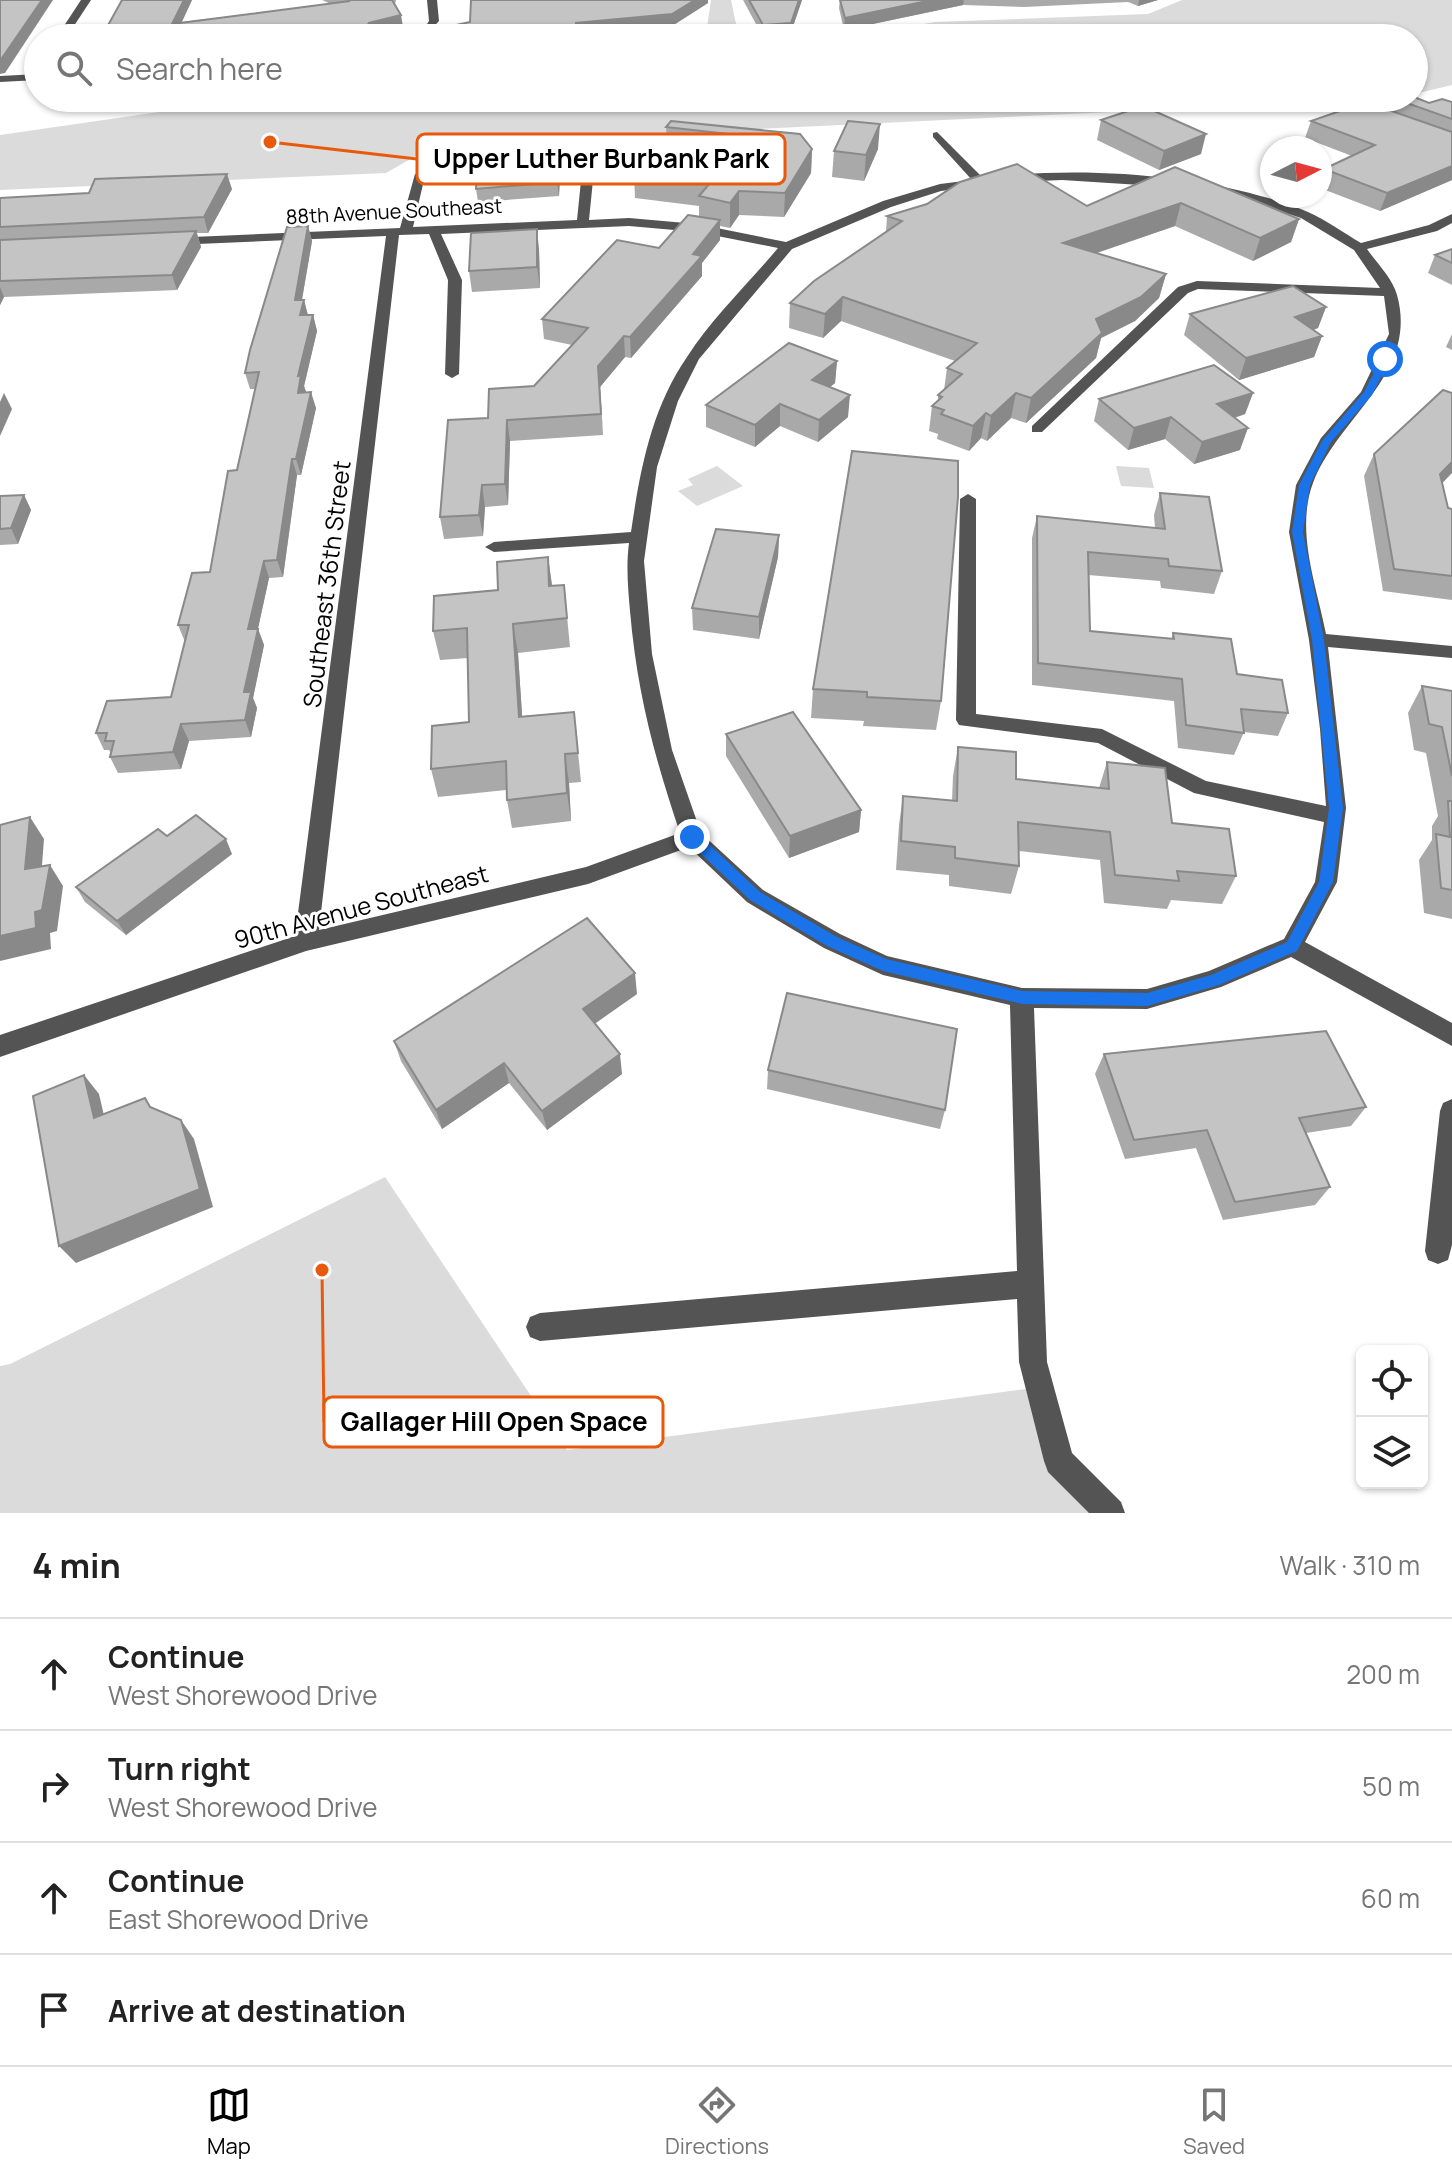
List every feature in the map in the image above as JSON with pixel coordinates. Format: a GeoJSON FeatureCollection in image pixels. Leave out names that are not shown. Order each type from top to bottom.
{"type":"FeatureCollection","features":[{"type":"Feature","properties":{"kind":"street"},"geometry":{"type":"LineString","coordinates":[[70,24],[86,0]]}},
{"type":"Feature","properties":{"kind":"street"},"geometry":{"type":"LineString","coordinates":[[429,24],[434,21],[432,0]]}},
{"type":"Feature","properties":{"kind":"street"},"geometry":{"type":"LineString","coordinates":[[0,79],[24,77]]}},
{"type":"Feature","properties":{"kind":"street"},"geometry":{"type":"LineString","coordinates":[[937,135],[980,182]]}},
{"type":"Feature","properties":{"kind":"street"},"geometry":{"type":"LineString","coordinates":[[583,222],[588,167],[655,156],[682,159]]}},
{"type":"Feature","properties":{"kind":"street","name":"Southeast 36th Street"},"geometry":{"type":"LineString","coordinates":[[306,942],[400,231],[419,177],[588,167]]}},
{"type":"Feature","properties":{"kind":"street"},"geometry":{"type":"LineString","coordinates":[[1062,176],[1172,183],[1234,192],[1305,215],[1359,247],[1390,292],[1396,334],[1368,393],[1327,441],[1304,485],[1297,532],[1318,640],[1330,729],[1335,816],[1326,882],[1292,946],[1213,980],[1147,999],[1022,998],[883,965],[832,941],[755,896],[692,837],[662,750],[643,654],[635,561],[649,467],[670,401],[693,358],[787,246],[887,204],[940,188],[980,182],[1062,176]]}},
{"type":"Feature","properties":{"kind":"street"},"geometry":{"type":"LineString","coordinates":[[1359,247],[1433,228],[1452,218]]}},
{"type":"Feature","properties":{"kind":"street","name":"88th Avenue Southeast"},"geometry":{"type":"LineString","coordinates":[[157,242],[583,222],[697,228],[787,246]]}},
{"type":"Feature","properties":{"kind":"street"},"geometry":{"type":"LineString","coordinates":[[433,229],[455,280],[452,374]]}},
{"type":"Feature","properties":{"kind":"street"},"geometry":{"type":"LineString","coordinates":[[1037,429],[1183,290],[1197,285],[1390,292]]}},
{"type":"Feature","properties":{"kind":"street"},"geometry":{"type":"LineString","coordinates":[[968,499],[966,720],[1102,736],[1201,788],[1335,816]]}},
{"type":"Feature","properties":{"kind":"street"},"geometry":{"type":"LineString","coordinates":[[494,547],[639,537]]}},
{"type":"Feature","properties":{"kind":"street"},"geometry":{"type":"LineString","coordinates":[[1318,640],[1452,652]]}},
{"type":"Feature","properties":{"kind":"street","name":"90th Avenue Southeast"},"geometry":{"type":"LineString","coordinates":[[0,1046],[306,942],[588,875],[692,837]]}},
{"type":"Feature","properties":{"kind":"street"},"geometry":{"type":"LineString","coordinates":[[1292,946],[1452,1035]]}},
{"type":"Feature","properties":{"kind":"street"},"geometry":{"type":"LineString","coordinates":[[1022,998],[1033,1362],[1059,1461],[1110,1513]]}},
{"type":"Feature","properties":{"kind":"street"},"geometry":{"type":"LineString","coordinates":[[1438,1251],[1452,1111]]}},
{"type":"Feature","properties":{"kind":"street"},"geometry":{"type":"LineString","coordinates":[[540,1327],[1029,1284]]}},
{"type":"Feature","properties":{"kind":"shaded area"},"geometry":{"type":"Polygon","coordinates":[[[711,0],[731,0],[736,24],[707,24],[711,0]]]}},
{"type":"Feature","properties":{"kind":"shaded area"},"geometry":{"type":"Polygon","coordinates":[[[1182,0],[1452,0],[1452,85],[1428,91],[1428,24],[924,24],[1148,14],[1182,0]]]}},
{"type":"Feature","properties":{"kind":"shaded area"},"geometry":{"type":"Polygon","coordinates":[[[159,112],[1111,112],[697,132],[426,150],[386,173],[0,190],[0,135],[159,112]]]}},
{"type":"Feature","properties":{"kind":"shaded area"},"geometry":{"type":"Polygon","coordinates":[[[717,466],[743,486],[697,506],[678,491],[693,485],[688,479],[717,466]]]}},
{"type":"Feature","properties":{"kind":"shaded area"},"geometry":{"type":"Polygon","coordinates":[[[1116,466],[1149,468],[1154,488],[1121,486],[1116,466]]]}},
{"type":"Feature","properties":{"kind":"shaded area"},"geometry":{"type":"Polygon","coordinates":[[[385,1177],[567,1450],[1026,1389],[1107,1513],[0,1513],[0,1366],[10,1364],[385,1177]]]}},
{"type":"Feature","properties":{"kind":"building"},"geometry":{"type":"Polygon","coordinates":[[[0,0],[42,0],[24,24],[0,61],[0,0]]]}},
{"type":"Feature","properties":{"kind":"building"},"geometry":{"type":"Polygon","coordinates":[[[122,0],[184,0],[172,24],[109,24],[122,0]]]}},
{"type":"Feature","properties":{"kind":"building"},"geometry":{"type":"Polygon","coordinates":[[[347,0],[392,0],[401,15],[369,23],[172,24],[350,1],[347,0]]]}},
{"type":"Feature","properties":{"kind":"building"},"geometry":{"type":"Polygon","coordinates":[[[471,0],[695,0],[672,14],[576,24],[461,24],[470,22],[471,0]]]}},
{"type":"Feature","properties":{"kind":"building"},"geometry":{"type":"Polygon","coordinates":[[[749,0],[799,0],[791,23],[762,24],[749,0]]]}},
{"type":"Feature","properties":{"kind":"building"},"geometry":{"type":"Polygon","coordinates":[[[840,0],[932,0],[845,18],[840,0]]]}},
{"type":"Feature","properties":{"kind":"building"},"geometry":{"type":"Polygon","coordinates":[[[1442,99],[1452,102],[1452,119],[1428,110],[1428,103],[1442,99]]]}},
{"type":"Feature","properties":{"kind":"building"},"geometry":{"type":"Polygon","coordinates":[[[1125,112],[1156,112],[1206,134],[1164,151],[1101,120],[1125,112]]]}},
{"type":"Feature","properties":{"kind":"building"},"geometry":{"type":"Polygon","coordinates":[[[1337,112],[1394,112],[1452,132],[1452,166],[1387,193],[1332,172],[1332,165],[1375,145],[1311,121],[1337,112]]]}},
{"type":"Feature","properties":{"kind":"building"},"geometry":{"type":"Polygon","coordinates":[[[671,121],[800,134],[812,149],[785,193],[739,191],[730,203],[699,196],[710,183],[634,174],[658,139],[737,149],[746,143],[737,135],[666,127],[671,121]]]}},
{"type":"Feature","properties":{"kind":"building"},"geometry":{"type":"Polygon","coordinates":[[[848,121],[880,124],[866,155],[834,151],[848,121]]]}},
{"type":"Feature","properties":{"kind":"building"},"geometry":{"type":"Polygon","coordinates":[[[558,162],[557,182],[476,189],[477,167],[558,162]]]}},
{"type":"Feature","properties":{"kind":"building"},"geometry":{"type":"Polygon","coordinates":[[[1017,164],[1087,206],[1175,167],[1260,203],[1260,208],[1273,208],[1299,219],[1260,238],[1181,203],[1063,243],[1166,274],[1141,297],[1096,319],[1102,333],[1031,398],[1016,393],[991,416],[986,413],[973,426],[941,414],[944,410],[932,406],[942,397],[938,395],[962,374],[947,368],[977,343],[843,297],[825,314],[790,303],[814,281],[902,221],[887,216],[927,204],[960,182],[1017,164]]]}},
{"type":"Feature","properties":{"kind":"building"},"geometry":{"type":"Polygon","coordinates":[[[227,174],[204,217],[0,227],[0,198],[89,193],[95,179],[227,174]]]}},
{"type":"Feature","properties":{"kind":"building"},"geometry":{"type":"Polygon","coordinates":[[[688,215],[720,220],[693,254],[702,256],[630,337],[624,336],[598,366],[601,414],[507,420],[505,484],[482,485],[479,515],[440,517],[448,420],[488,418],[489,389],[534,386],[588,328],[542,319],[617,240],[659,248],[688,215]]]}},
{"type":"Feature","properties":{"kind":"building"},"geometry":{"type":"Polygon","coordinates":[[[308,226],[295,300],[304,300],[300,315],[313,315],[298,376],[301,375],[298,393],[311,392],[296,459],[292,459],[277,560],[264,561],[248,629],[258,629],[244,692],[251,692],[245,720],[181,724],[173,752],[110,757],[114,741],[105,741],[107,733],[96,733],[107,701],[171,697],[189,625],[178,625],[192,573],[210,572],[228,471],[237,470],[259,372],[245,373],[250,350],[287,227],[308,226]]]}},
{"type":"Feature","properties":{"kind":"building"},"geometry":{"type":"Polygon","coordinates":[[[537,229],[537,267],[469,271],[471,233],[537,229]]]}},
{"type":"Feature","properties":{"kind":"building"},"geometry":{"type":"Polygon","coordinates":[[[196,231],[172,275],[0,281],[0,240],[196,231]]]}},
{"type":"Feature","properties":{"kind":"building"},"geometry":{"type":"Polygon","coordinates":[[[1452,249],[1452,263],[1435,255],[1452,249]]]}},
{"type":"Feature","properties":{"kind":"building"},"geometry":{"type":"Polygon","coordinates":[[[1293,286],[1326,307],[1295,317],[1322,336],[1246,358],[1190,314],[1293,286]]]}},
{"type":"Feature","properties":{"kind":"building"},"geometry":{"type":"Polygon","coordinates":[[[789,343],[837,361],[812,380],[850,395],[819,420],[780,404],[755,425],[706,405],[789,343]]]}},
{"type":"Feature","properties":{"kind":"building"},"geometry":{"type":"Polygon","coordinates":[[[1214,365],[1253,393],[1217,404],[1248,428],[1202,442],[1171,417],[1134,428],[1099,399],[1214,365]]]}},
{"type":"Feature","properties":{"kind":"building"},"geometry":{"type":"Polygon","coordinates":[[[1443,390],[1452,393],[1452,462],[1440,474],[1448,508],[1452,509],[1452,576],[1394,569],[1374,454],[1443,390]]]}},
{"type":"Feature","properties":{"kind":"building"},"geometry":{"type":"Polygon","coordinates":[[[852,451],[958,461],[958,497],[941,701],[867,697],[867,692],[813,689],[852,451]]]}},
{"type":"Feature","properties":{"kind":"building"},"geometry":{"type":"Polygon","coordinates":[[[1160,493],[1209,497],[1222,571],[1169,566],[1168,559],[1088,552],[1090,631],[1174,639],[1173,633],[1231,639],[1237,674],[1282,680],[1288,713],[1241,709],[1244,733],[1186,725],[1182,679],[1038,663],[1037,516],[1165,529],[1160,493]]]}},
{"type":"Feature","properties":{"kind":"building"},"geometry":{"type":"Polygon","coordinates":[[[24,495],[11,528],[0,529],[0,496],[24,495]]]}},
{"type":"Feature","properties":{"kind":"building"},"geometry":{"type":"Polygon","coordinates":[[[716,529],[779,535],[759,617],[692,608],[716,529]]]}},
{"type":"Feature","properties":{"kind":"building"},"geometry":{"type":"Polygon","coordinates":[[[548,557],[549,586],[564,585],[567,618],[513,624],[519,717],[574,712],[578,753],[565,754],[567,793],[507,800],[506,761],[431,769],[432,726],[469,722],[467,628],[433,631],[434,596],[498,590],[497,562],[548,557]]]}},
{"type":"Feature","properties":{"kind":"building"},"geometry":{"type":"Polygon","coordinates":[[[1422,686],[1452,691],[1452,776],[1442,727],[1429,724],[1422,686]]]}},
{"type":"Feature","properties":{"kind":"building"},"geometry":{"type":"Polygon","coordinates":[[[793,712],[861,810],[790,836],[726,734],[793,712]]]}},
{"type":"Feature","properties":{"kind":"building"},"geometry":{"type":"Polygon","coordinates":[[[958,747],[1016,752],[1016,779],[1109,789],[1107,762],[1165,768],[1172,823],[1229,829],[1236,876],[1177,871],[1179,881],[1115,875],[1110,832],[1018,822],[1019,866],[955,858],[955,847],[901,841],[903,796],[957,801],[958,747]]]}},
{"type":"Feature","properties":{"kind":"building"},"geometry":{"type":"Polygon","coordinates":[[[1448,801],[1452,801],[1452,890],[1441,888],[1436,834],[1450,837],[1448,801]]]}},
{"type":"Feature","properties":{"kind":"building"},"geometry":{"type":"Polygon","coordinates":[[[196,815],[226,839],[117,921],[76,887],[158,829],[167,836],[196,815]]]}},
{"type":"Feature","properties":{"kind":"building"},"geometry":{"type":"Polygon","coordinates":[[[30,817],[25,869],[50,865],[42,910],[35,912],[36,928],[0,936],[0,825],[30,817]]]}},
{"type":"Feature","properties":{"kind":"building"},"geometry":{"type":"Polygon","coordinates":[[[587,918],[635,973],[583,1009],[620,1054],[542,1111],[504,1063],[436,1110],[394,1041],[587,918]]]}},
{"type":"Feature","properties":{"kind":"building"},"geometry":{"type":"Polygon","coordinates":[[[787,993],[957,1029],[945,1110],[768,1070],[787,993]]]}},
{"type":"Feature","properties":{"kind":"building"},"geometry":{"type":"Polygon","coordinates":[[[1326,1031],[1366,1107],[1299,1118],[1330,1187],[1235,1202],[1207,1130],[1134,1140],[1104,1054],[1326,1031]]]}},
{"type":"Feature","properties":{"kind":"building"},"geometry":{"type":"Polygon","coordinates":[[[84,1075],[94,1118],[145,1098],[150,1107],[181,1120],[200,1189],[59,1246],[33,1096],[84,1075]]]}},
{"type":"Feature","properties":{"kind":"place","name":"Upper Luther Burbank Park"},"geometry":{"type":"Point","coordinates":[270,142]}},
{"type":"Feature","properties":{"kind":"place","name":"Gallager Hill Open Space"},"geometry":{"type":"Point","coordinates":[322,1270]}},
{"type":"Feature","properties":{"kind":"route"},"geometry":{"type":"LineString","coordinates":[[692,837],[755,896],[832,941],[883,965],[1022,998],[1147,999],[1213,980],[1292,946],[1326,882],[1336,808],[1330,729],[1318,640],[1297,532],[1304,485],[1327,441],[1368,393],[1385,359]]}}]}
